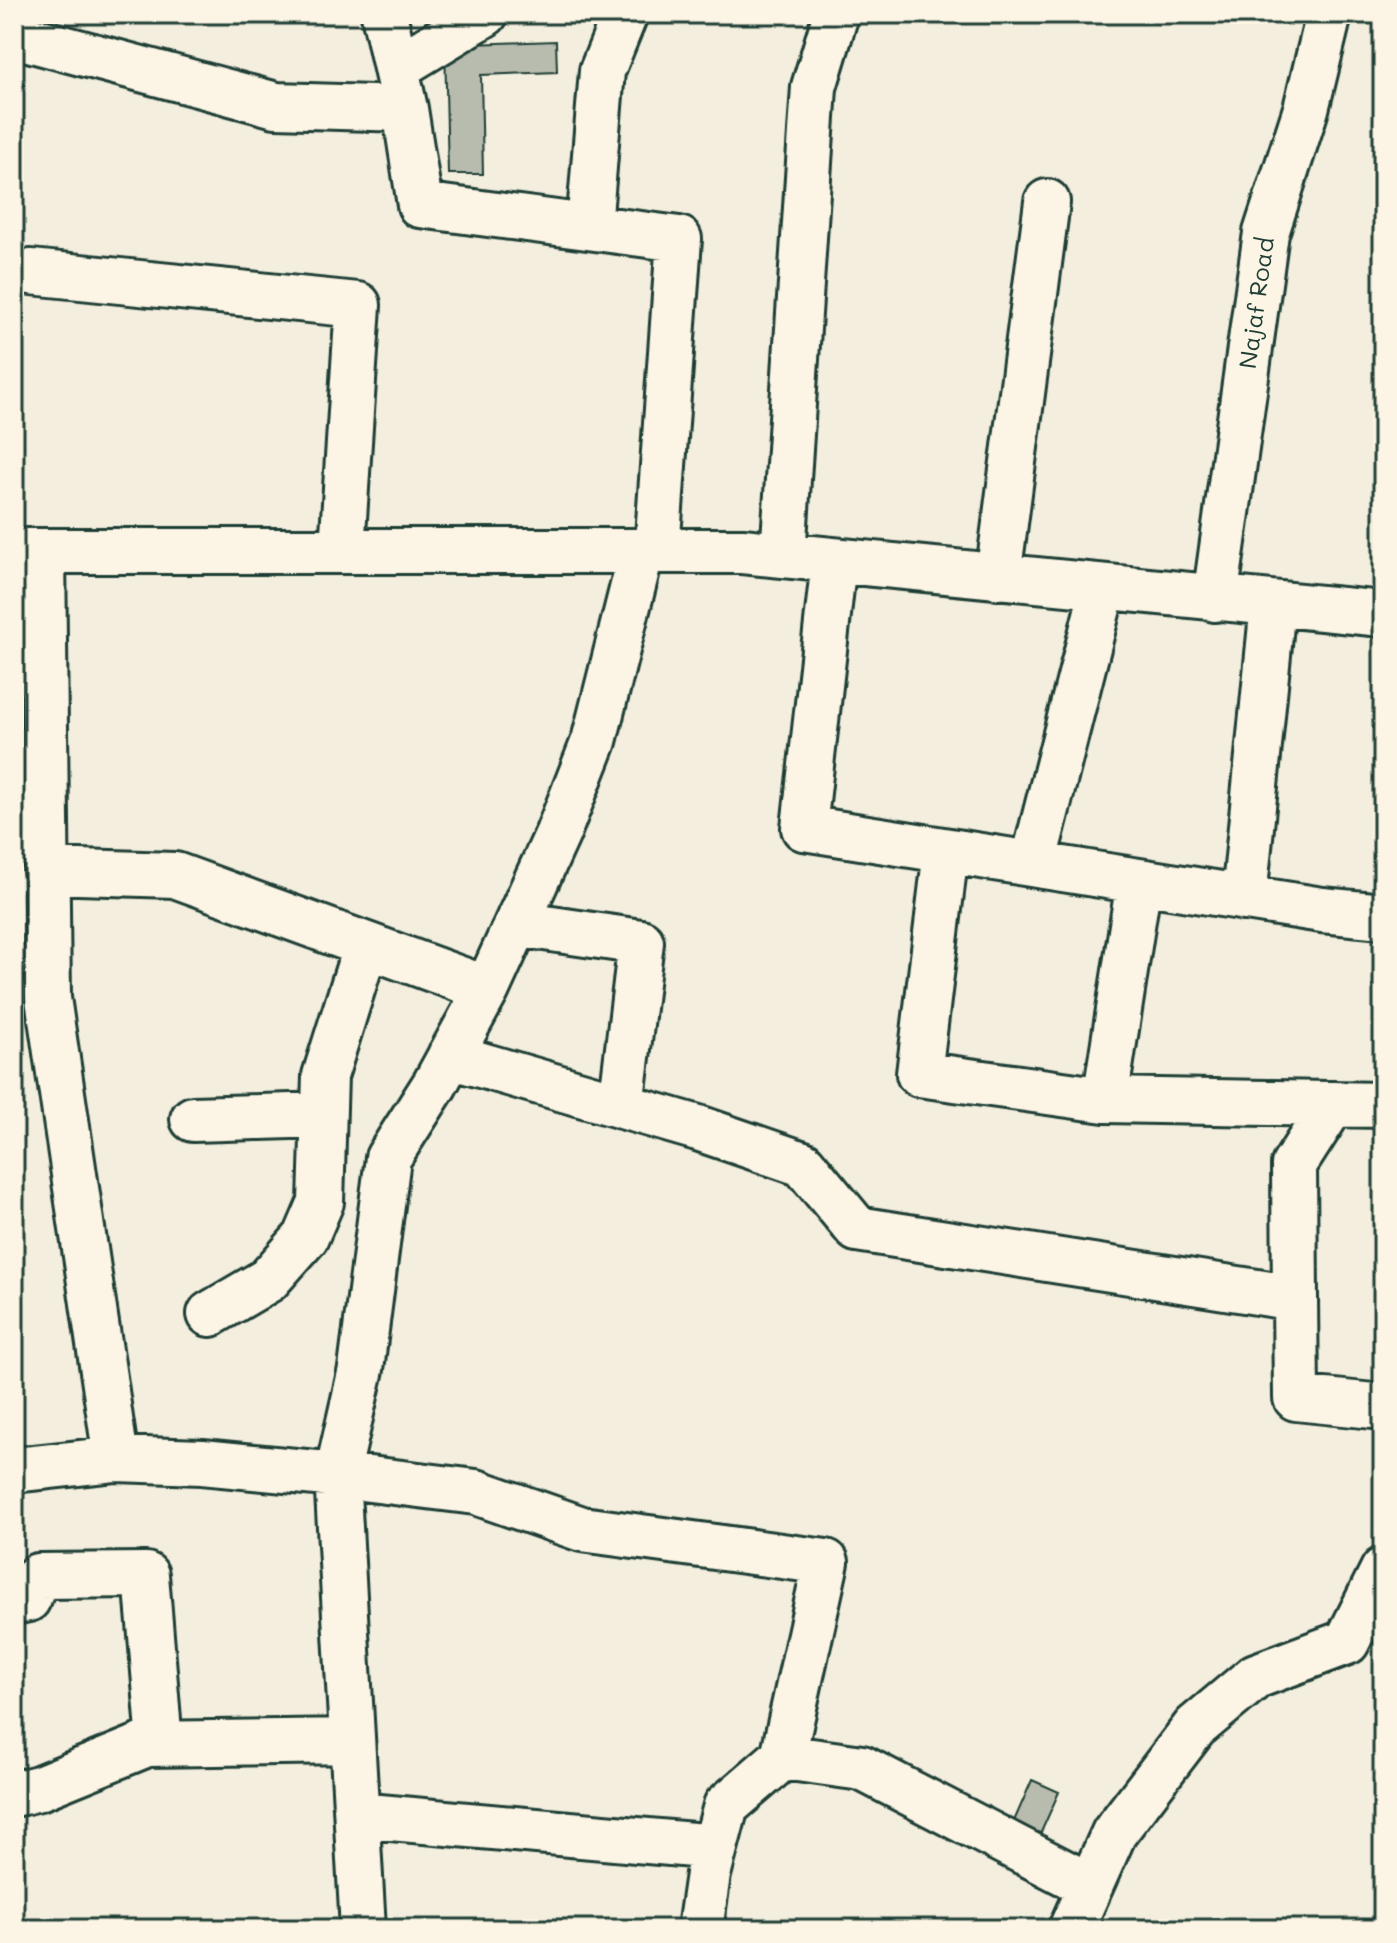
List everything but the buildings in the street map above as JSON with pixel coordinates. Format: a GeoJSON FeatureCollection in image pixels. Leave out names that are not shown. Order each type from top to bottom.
{"type":"FeatureCollection","features":[{"type":"Feature","properties":{"kind":"street"},"geometry":{"type":"LineString","coordinates":[[363,1929],[337,1475],[361,1369],[388,1158],[487,989],[594,741],[650,550],[679,239],[420,205],[401,88],[384,14]]}},
{"type":"Feature","properties":{"kind":"street"},"geometry":{"type":"LineString","coordinates":[[14,35],[276,105],[401,88],[485,14]]}},
{"type":"Feature","properties":{"kind":"street"},"geometry":{"type":"LineString","coordinates":[[589,227],[602,71],[625,14]]}},
{"type":"Feature","properties":{"kind":"street"},"geometry":{"type":"LineString","coordinates":[[783,555],[814,87],[836,14]]}},
{"type":"Feature","properties":{"kind":"street","name":"Najaf Road"},"geometry":{"type":"LineString","coordinates":[[1215,599],[1266,233],[1306,109],[1329,14]]}},
{"type":"Feature","properties":{"kind":"street"},"geometry":{"type":"LineString","coordinates":[[998,577],[1047,202]]}},
{"type":"Feature","properties":{"kind":"street"},"geometry":{"type":"LineString","coordinates":[[31,272],[358,305],[342,549]]}},
{"type":"Feature","properties":{"kind":"street"},"geometry":{"type":"LineString","coordinates":[[116,1459],[48,998],[46,871],[28,551],[742,551],[1383,614]]}},
{"type":"Feature","properties":{"kind":"street"},"geometry":{"type":"LineString","coordinates":[[834,561],[804,828],[1244,898],[1383,916]]}},
{"type":"Feature","properties":{"kind":"street"},"geometry":{"type":"LineString","coordinates":[[1033,864],[1103,588]]}},
{"type":"Feature","properties":{"kind":"street"},"geometry":{"type":"LineString","coordinates":[[1244,898],[1273,604]]}},
{"type":"Feature","properties":{"kind":"street"},"geometry":{"type":"LineString","coordinates":[[946,851],[919,1074],[1105,1100],[1383,1105]]}},
{"type":"Feature","properties":{"kind":"street"},"geometry":{"type":"LineString","coordinates":[[46,871],[175,875],[487,989]]}},
{"type":"Feature","properties":{"kind":"street"},"geometry":{"type":"LineString","coordinates":[[1105,1100],[1139,881]]}},
{"type":"Feature","properties":{"kind":"street"},"geometry":{"type":"LineString","coordinates":[[517,924],[641,942],[621,1106]]}},
{"type":"Feature","properties":{"kind":"street"},"geometry":{"type":"LineString","coordinates":[[210,1314],[268,1280],[306,1237],[321,1202],[325,1076],[366,945]]}},
{"type":"Feature","properties":{"kind":"street"},"geometry":{"type":"LineString","coordinates":[[450,1056],[803,1164],[857,1229],[1251,1294],[1295,1298]]}},
{"type":"Feature","properties":{"kind":"street"},"geometry":{"type":"LineString","coordinates":[[1333,1104],[1294,1165],[1296,1398],[1383,1407]]}},
{"type":"Feature","properties":{"kind":"street"},"geometry":{"type":"LineString","coordinates":[[193,1119],[323,1115]]}},
{"type":"Feature","properties":{"kind":"street"},"geometry":{"type":"LineString","coordinates":[[14,1470],[116,1459],[202,1462],[337,1475],[476,1492],[582,1529],[826,1562],[783,1757],[726,1806],[700,1929]]}},
{"type":"Feature","properties":{"kind":"street"},"geometry":{"type":"LineString","coordinates":[[1071,1929],[1114,1833],[1195,1727],[1256,1676],[1347,1642],[1383,1570]]}},
{"type":"Feature","properties":{"kind":"street"},"geometry":{"type":"LineString","coordinates":[[14,1602],[28,1599],[38,1576],[146,1575],[160,1744]]}},
{"type":"Feature","properties":{"kind":"street"},"geometry":{"type":"LineString","coordinates":[[14,1794],[39,1788],[147,1744],[352,1741]]}},
{"type":"Feature","properties":{"kind":"street"},"geometry":{"type":"LineString","coordinates":[[783,1757],[862,1768],[1090,1886]]}},
{"type":"Feature","properties":{"kind":"street"},"geometry":{"type":"LineString","coordinates":[[357,1815],[715,1847]]}}]}
